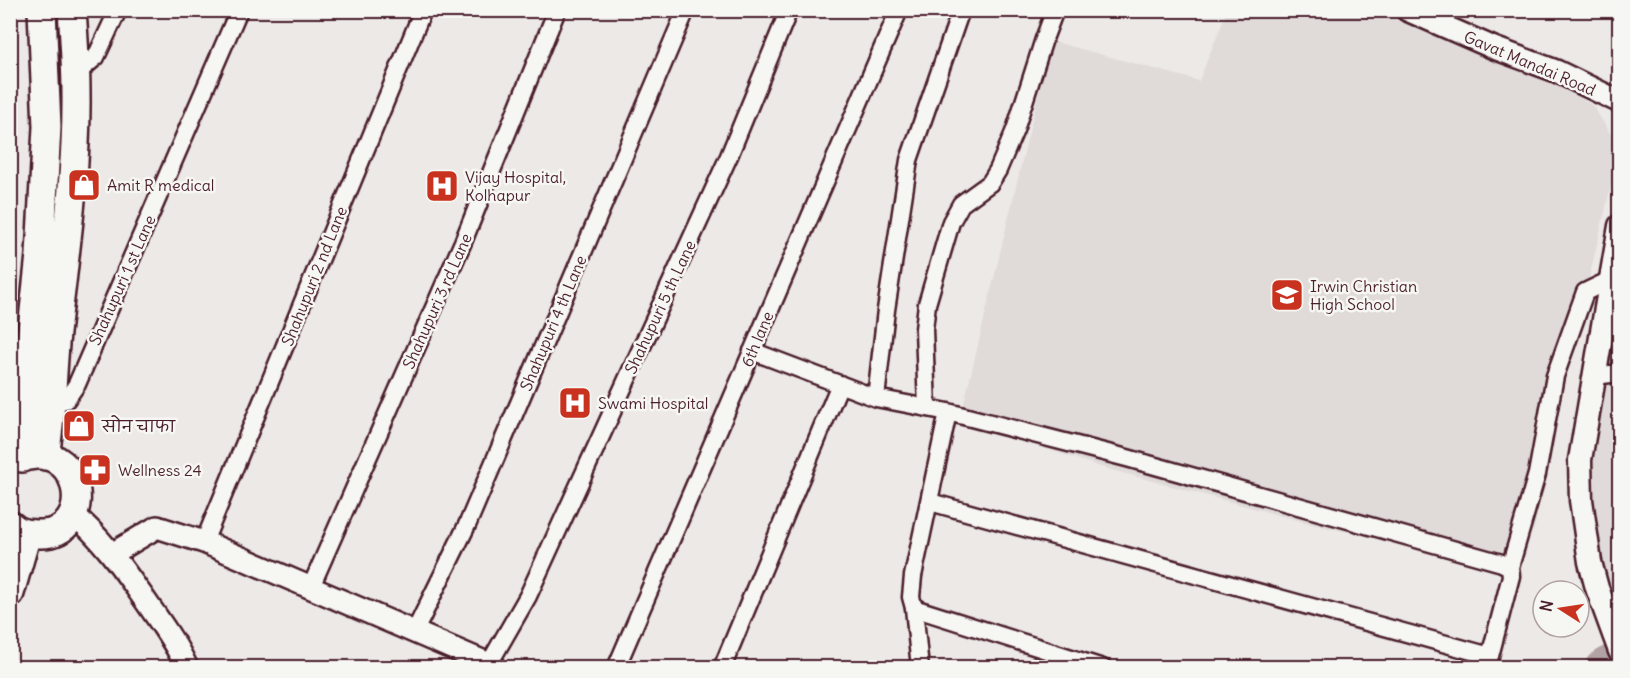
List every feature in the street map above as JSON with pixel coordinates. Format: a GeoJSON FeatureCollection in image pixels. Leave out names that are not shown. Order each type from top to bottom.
{"type":"FeatureCollection","features":[{"type":"Feature","properties":{"kind":"highway"},"geometry":{"type":"LineString","coordinates":[[10,593],[15,531],[49,534],[67,523],[73,514],[77,494],[71,473],[35,461],[21,433],[40,255],[47,127],[42,10]]}},
{"type":"Feature","properties":{"kind":"highway"},"geometry":{"type":"LineString","coordinates":[[35,461],[49,429],[69,217],[75,135],[76,74],[72,10]]}},
{"type":"Feature","properties":{"kind":"main road"},"geometry":{"type":"LineString","coordinates":[[1620,226],[1580,460],[1581,500],[1586,541],[1597,588],[1620,651]]}},
{"type":"Feature","properties":{"kind":"street"},"geometry":{"type":"LineString","coordinates":[[76,74],[96,57],[118,10]]}},
{"type":"Feature","properties":{"kind":"street","name":"Shahupuri 1 st Lane"},"geometry":{"type":"LineString","coordinates":[[50,403],[66,400],[78,384],[239,10]]}},
{"type":"Feature","properties":{"kind":"street","name":"Shahupuri 2 nd Lane"},"geometry":{"type":"LineString","coordinates":[[204,542],[423,10]]}},
{"type":"Feature","properties":{"kind":"street","name":"Shahupuri 3 rd Lane"},"geometry":{"type":"LineString","coordinates":[[310,589],[463,242],[557,10]]}},
{"type":"Feature","properties":{"kind":"street","name":"Shahupuri 4 th Lane"},"geometry":{"type":"LineString","coordinates":[[414,633],[468,524],[686,10]]}},
{"type":"Feature","properties":{"kind":"street","name":"Shahupuri 5 th Lane"},"geometry":{"type":"LineString","coordinates":[[491,666],[528,596],[729,156],[789,10]]}},
{"type":"Feature","properties":{"kind":"street","name":"6th lane"},"geometry":{"type":"LineString","coordinates":[[616,668],[899,10]]}},
{"type":"Feature","properties":{"kind":"street"},"geometry":{"type":"LineString","coordinates":[[876,398],[886,310],[909,160],[961,10]]}},
{"type":"Feature","properties":{"kind":"street"},"geometry":{"type":"LineString","coordinates":[[915,405],[926,312],[951,222],[961,204],[990,183],[998,170],[1015,130],[1055,10]]}},
{"type":"Feature","properties":{"kind":"street","name":"Gavat Mandai Road"},"geometry":{"type":"LineString","coordinates":[[1407,10],[1494,48],[1556,71],[1620,102]]}},
{"type":"Feature","properties":{"kind":"street"},"geometry":{"type":"LineString","coordinates":[[930,502],[1487,662],[1511,576],[1510,567],[1537,474],[1559,366],[1585,292],[1610,280]]}},
{"type":"Feature","properties":{"kind":"street"},"geometry":{"type":"LineString","coordinates":[[752,351],[876,398],[948,412],[1126,458],[1502,562],[1510,567]]}},
{"type":"Feature","properties":{"kind":"street"},"geometry":{"type":"LineString","coordinates":[[1593,376],[1620,372]]}},
{"type":"Feature","properties":{"kind":"street"},"geometry":{"type":"LineString","coordinates":[[722,668],[840,384]]}},
{"type":"Feature","properties":{"kind":"street"},"geometry":{"type":"LineString","coordinates":[[920,668],[911,597],[913,576],[948,412]]}},
{"type":"Feature","properties":{"kind":"street"},"geometry":{"type":"LineString","coordinates":[[73,514],[112,554],[168,633],[187,668]]}},
{"type":"Feature","properties":{"kind":"street"},"geometry":{"type":"LineString","coordinates":[[112,554],[157,527],[204,542],[491,666]]}},
{"type":"Feature","properties":{"kind":"street"},"geometry":{"type":"LineString","coordinates":[[914,608],[1103,668]]}},
{"type":"Feature","properties":{"kind":"shaded area","name":"Irwin Christian High School"},"geometry":{"type":"Polygon","coordinates":[[[1227,11],[1389,11],[1553,80],[1593,106],[1613,138],[1612,182],[1558,407],[1534,529],[1507,566],[1316,525],[1101,467],[960,420],[1051,41],[1199,81],[1227,11]]]}},
{"type":"Feature","properties":{"kind":"shaded area"},"geometry":{"type":"Polygon","coordinates":[[[1619,226],[1620,645],[1581,500],[1619,226]]]}},
{"type":"Feature","properties":{"kind":"waterway"},"geometry":{"type":"LineString","coordinates":[[1601,668],[1620,656]]}},
{"type":"Feature","properties":{"kind":"place","name":"Amit R medical"},"geometry":{"type":"Point","coordinates":[84,185]}},
{"type":"Feature","properties":{"kind":"place","name":"Vijay Hospital, Kolhapur"},"geometry":{"type":"Point","coordinates":[442,186]}},
{"type":"Feature","properties":{"kind":"place","name":"Irwin Christian High School"},"geometry":{"type":"Point","coordinates":[1287,295]}},
{"type":"Feature","properties":{"kind":"place","name":"Swami Hospital"},"geometry":{"type":"Point","coordinates":[575,403]}},
{"type":"Feature","properties":{"kind":"place","name":"सोन चाफा"},"geometry":{"type":"Point","coordinates":[79,426]}},
{"type":"Feature","properties":{"kind":"place","name":"Wellness 24"},"geometry":{"type":"Point","coordinates":[95,470]}}]}
